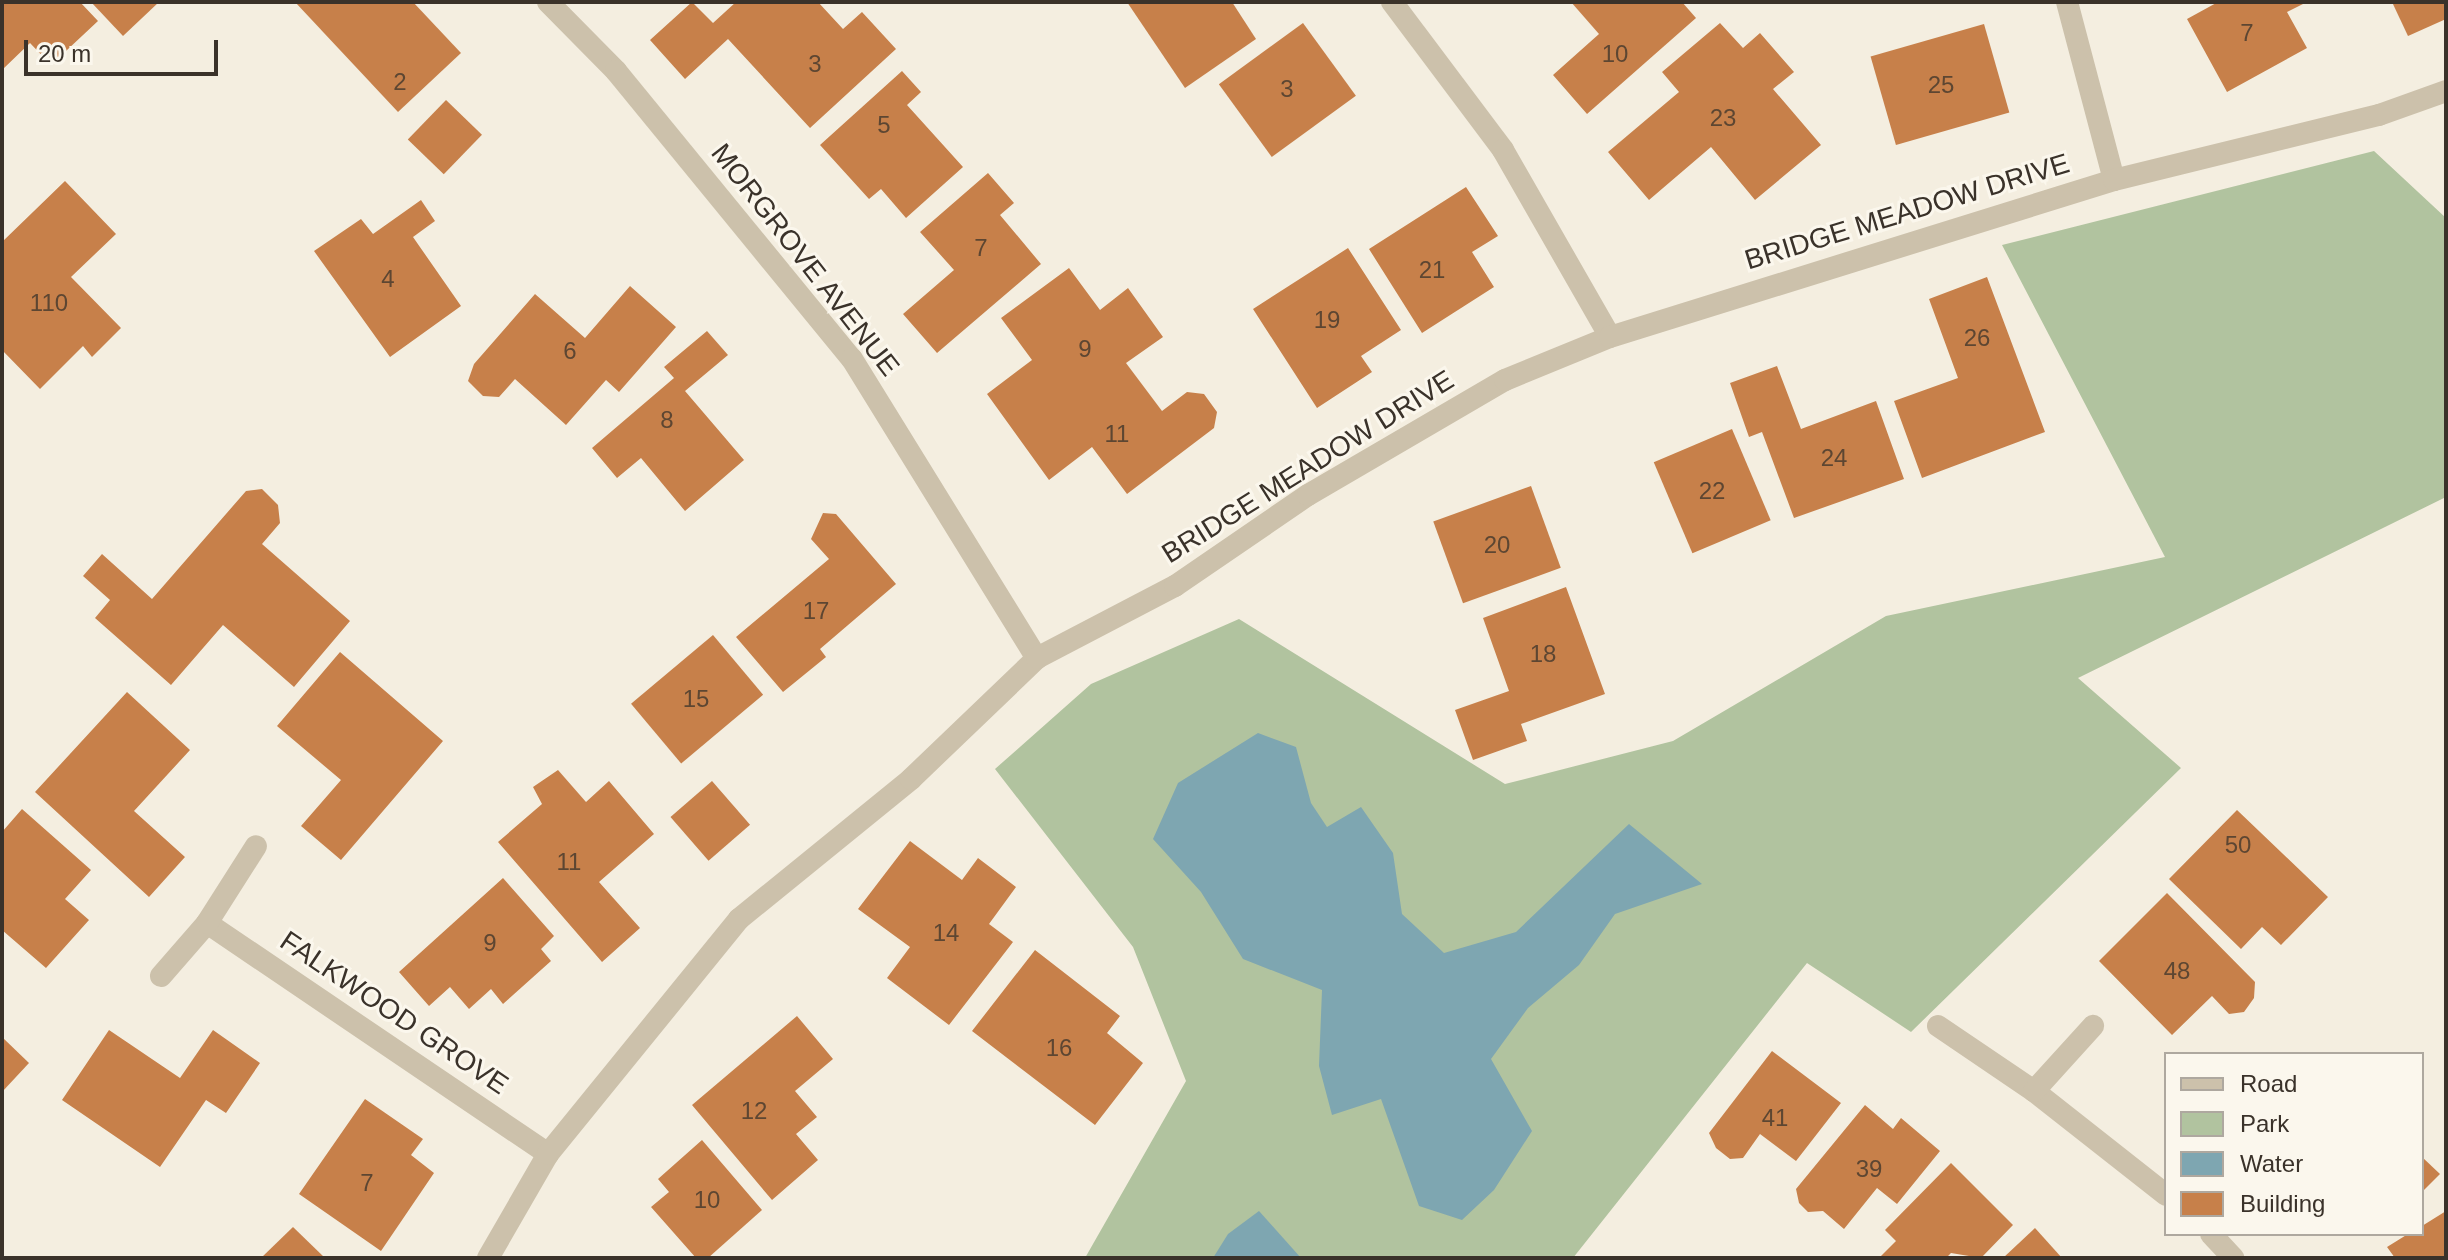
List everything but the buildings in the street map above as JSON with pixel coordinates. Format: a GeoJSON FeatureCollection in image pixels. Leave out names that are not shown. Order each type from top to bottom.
{"type":"FeatureCollection","features":[{"type":"Feature","properties":{"kind":"street","name":"MORGROVE AVENUE"},"geometry":{"type":"LineString","coordinates":[[548,2],[616,71],[852,359],[1037,658]]}},
{"type":"Feature","properties":{"kind":"street"},"geometry":{"type":"LineString","coordinates":[[1392,2],[1503,150],[1610,337]]}},
{"type":"Feature","properties":{"kind":"street"},"geometry":{"type":"LineString","coordinates":[[2067,2],[2114,180]]}},
{"type":"Feature","properties":{"kind":"street","name":"BRIDGE MEADOW DRIVE"},"geometry":{"type":"LineString","coordinates":[[488,1258],[548,1154],[739,919],[911,779],[1037,658],[1175,586],[1308,495],[1505,380],[1610,337],[2114,180],[2379,115],[2446,91]]}},
{"type":"Feature","properties":{"kind":"street"},"geometry":{"type":"LineString","coordinates":[[161,976],[207,923],[256,846]]}},
{"type":"Feature","properties":{"kind":"street","name":"FALKWOOD GROVE"},"geometry":{"type":"LineString","coordinates":[[207,923],[548,1154]]}},
{"type":"Feature","properties":{"kind":"street"},"geometry":{"type":"LineString","coordinates":[[1938,1026],[2034,1091],[2164,1193]]}},
{"type":"Feature","properties":{"kind":"street"},"geometry":{"type":"LineString","coordinates":[[2034,1091],[2093,1026]]}},
{"type":"Feature","properties":{"kind":"street"},"geometry":{"type":"LineString","coordinates":[[2213,1236],[2233,1258]]}},
{"type":"Feature","properties":{"kind":"green space"},"geometry":{"type":"Polygon","coordinates":[[[2374,151],[2446,218],[2446,497],[2078,678],[2181,768],[1911,1032],[1807,963],[1573,1258],[1085,1258],[1186,1081],[1133,947],[995,769],[1091,684],[1239,619],[1505,784],[1673,741],[1886,616],[2165,557],[2002,245],[2374,151]]]}},
{"type":"Feature","properties":{"kind":"water"},"geometry":{"type":"Polygon","coordinates":[[[1258,733],[1296,747],[1311,803],[1327,827],[1361,807],[1393,853],[1402,914],[1444,953],[1516,932],[1629,824],[1702,884],[1615,914],[1579,965],[1528,1008],[1491,1059],[1532,1131],[1494,1190],[1462,1220],[1419,1206],[1381,1099],[1332,1115],[1319,1066],[1322,990],[1243,959],[1201,892],[1153,839],[1178,783],[1258,733]]]}},
{"type":"Feature","properties":{"kind":"water"},"geometry":{"type":"Polygon","coordinates":[[[1259,1211],[1301,1258],[1213,1258],[1228,1234],[1259,1211]]]}}]}
